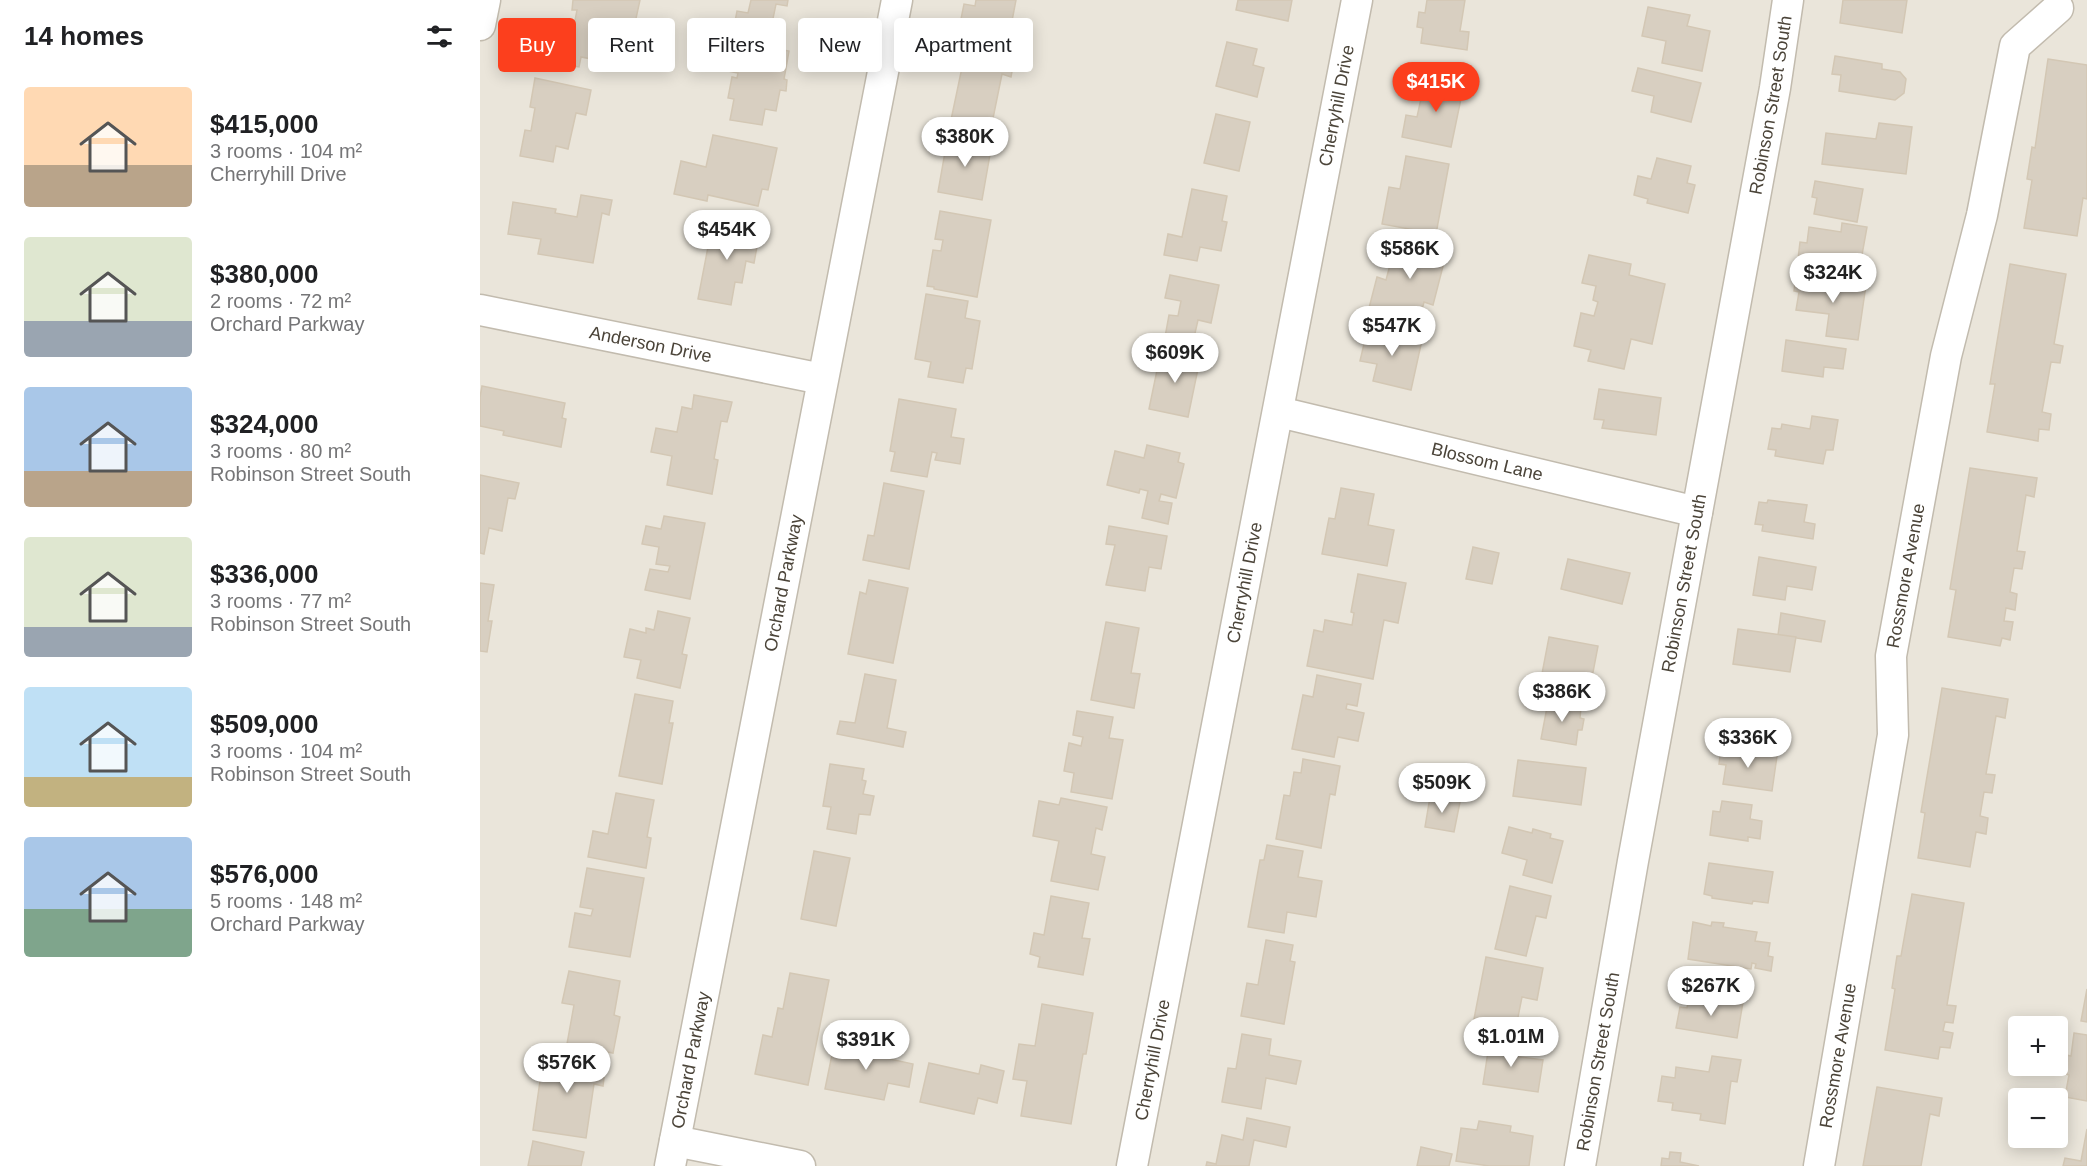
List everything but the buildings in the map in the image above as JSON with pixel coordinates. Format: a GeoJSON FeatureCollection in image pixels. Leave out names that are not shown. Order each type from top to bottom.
{"type":"FeatureCollection","features":[{"type":"Feature","properties":{"kind":"street"},"geometry":{"type":"LineString","coordinates":[[480,23],[485,0]]}},
{"type":"Feature","properties":{"kind":"street","name":"Orchard Parkway"},"geometry":{"type":"LineString","coordinates":[[672,1154],[897,0]]}},
{"type":"Feature","properties":{"kind":"street","name":"Cherryhill Drive"},"geometry":{"type":"LineString","coordinates":[[1132,1166],[1357,0]]}},
{"type":"Feature","properties":{"kind":"street","name":"Robinson Street South"},"geometry":{"type":"LineString","coordinates":[[1580,1166],[1788,0]]}},
{"type":"Feature","properties":{"kind":"street","name":"Rossmore Avenue"},"geometry":{"type":"LineString","coordinates":[[1819,1166],[1893,735],[1891,656],[1946,356],[1982,215],[2015,46],[2058,8]]}},
{"type":"Feature","properties":{"kind":"street","name":"Anderson Drive"},"geometry":{"type":"LineString","coordinates":[[480,310],[822,379]]}},
{"type":"Feature","properties":{"kind":"street","name":"Blossom Lane"},"geometry":{"type":"LineString","coordinates":[[1279,412],[1697,512]]}},
{"type":"Feature","properties":{"kind":"street"},"geometry":{"type":"LineString","coordinates":[[672,1154],[800,1166]]}},
{"type":"Feature","properties":{"kind":"shaded area"},"geometry":{"type":"Polygon","coordinates":[[[480,0],[2087,0],[2087,1166],[480,1166],[480,0]]]}}]}
